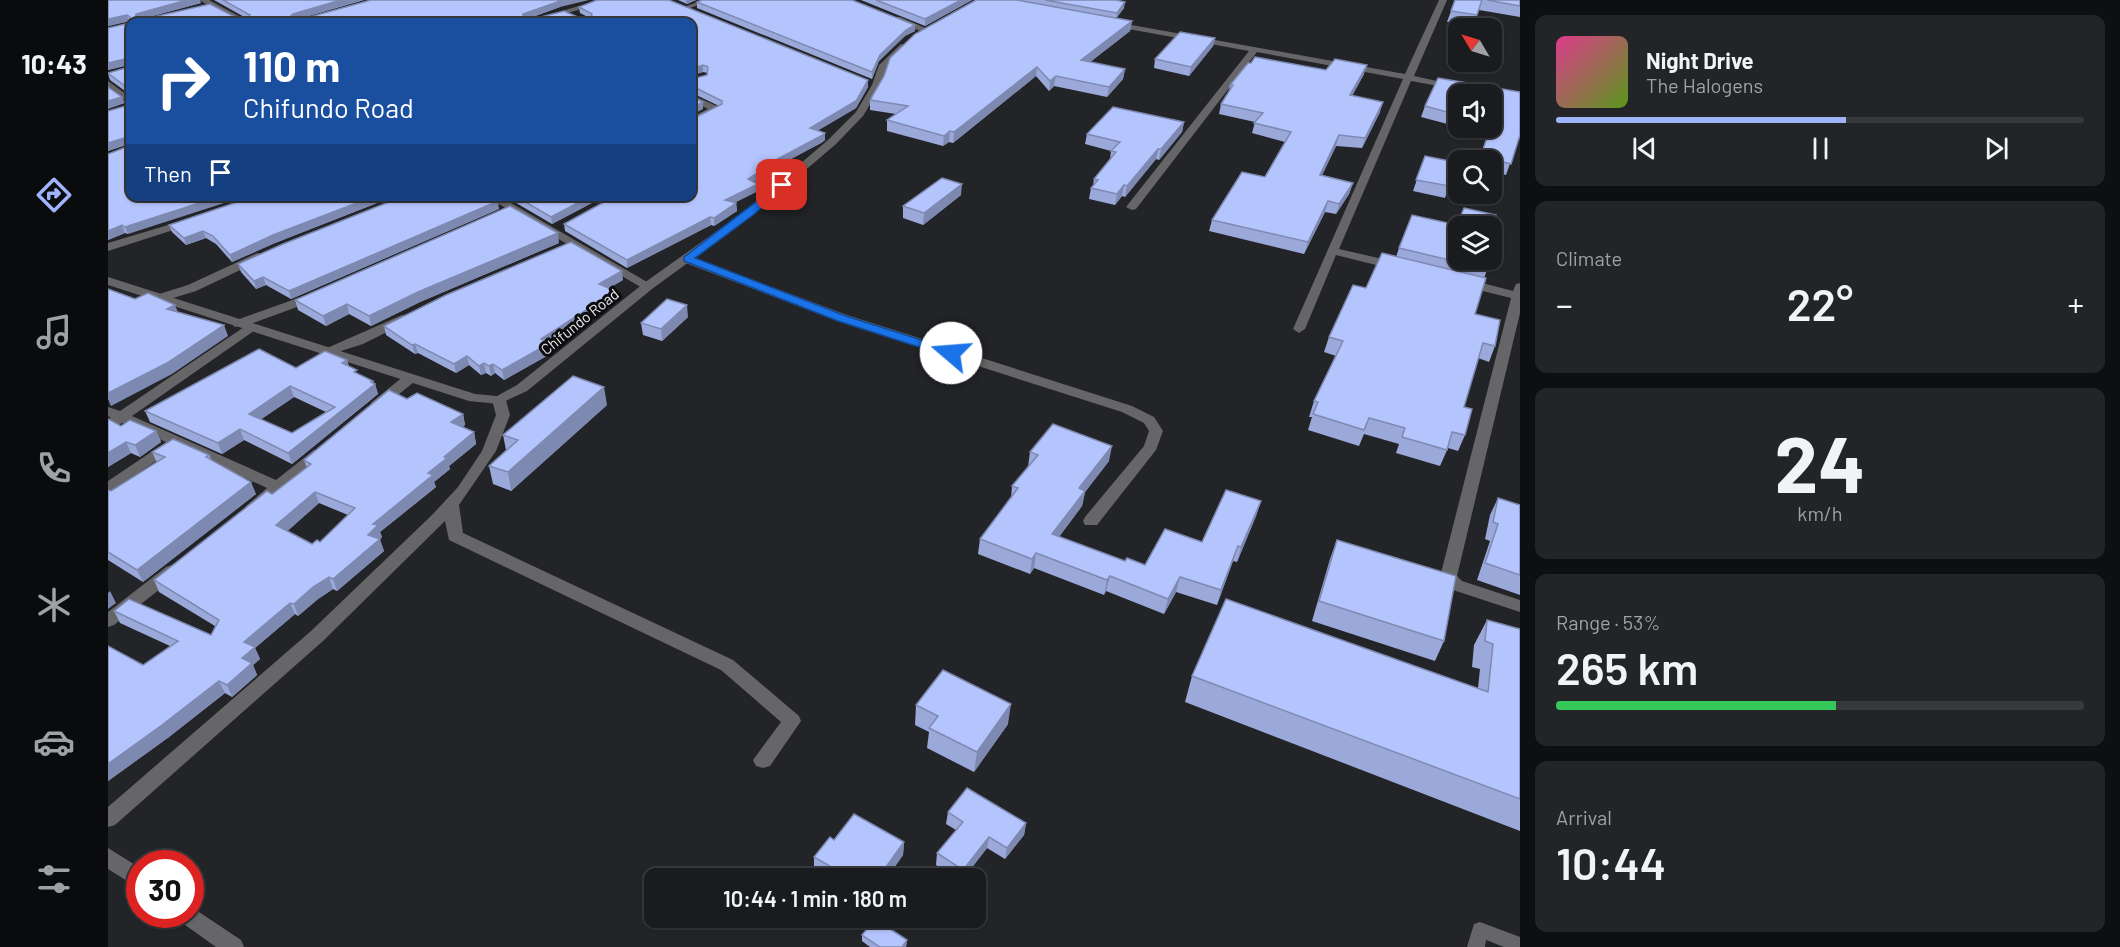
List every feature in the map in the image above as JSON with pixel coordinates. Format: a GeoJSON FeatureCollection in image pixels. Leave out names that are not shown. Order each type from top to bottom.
{"type":"FeatureCollection","features":[{"type":"Feature","properties":{"kind":"street"},"geometry":{"type":"LineString","coordinates":[[542,18],[608,0]]}},
{"type":"Feature","properties":{"kind":"street"},"geometry":{"type":"LineString","coordinates":[[1299,329],[1407,77],[1443,0]]}},
{"type":"Feature","properties":{"kind":"street"},"geometry":{"type":"LineString","coordinates":[[202,4],[212,5],[238,18]]}},
{"type":"Feature","properties":{"kind":"street"},"geometry":{"type":"LineString","coordinates":[[675,4],[699,14]]}},
{"type":"Feature","properties":{"kind":"street"},"geometry":{"type":"LineString","coordinates":[[564,11],[578,18]]}},
{"type":"Feature","properties":{"kind":"street","name":"Chifundo Road"},"geometry":{"type":"LineString","coordinates":[[499,400],[522,388],[648,286],[749,213],[832,142],[860,114],[872,83],[884,65],[910,40],[930,28],[886,15]]}},
{"type":"Feature","properties":{"kind":"street"},"geometry":{"type":"LineString","coordinates":[[1103,21],[1448,84]]}},
{"type":"Feature","properties":{"kind":"street"},"geometry":{"type":"LineString","coordinates":[[1132,207],[1255,49]]}},
{"type":"Feature","properties":{"kind":"street"},"geometry":{"type":"LineString","coordinates":[[108,84],[126,98]]}},
{"type":"Feature","properties":{"kind":"street"},"geometry":{"type":"LineString","coordinates":[[696,100],[716,109],[696,119]]}},
{"type":"Feature","properties":{"kind":"street"},"geometry":{"type":"LineString","coordinates":[[119,110],[126,108]]}},
{"type":"Feature","properties":{"kind":"street"},"geometry":{"type":"LineString","coordinates":[[496,201],[508,211],[556,228],[568,245],[648,286]]}},
{"type":"Feature","properties":{"kind":"street"},"geometry":{"type":"LineString","coordinates":[[108,247],[196,220]]}},
{"type":"Feature","properties":{"kind":"street"},"geometry":{"type":"LineString","coordinates":[[160,298],[192,288],[270,251]]}},
{"type":"Feature","properties":{"kind":"street"},"geometry":{"type":"LineString","coordinates":[[1332,251],[1414,270]]}},
{"type":"Feature","properties":{"kind":"street"},"geometry":{"type":"LineString","coordinates":[[687,259],[842,318],[1127,409],[1149,420],[1156,431],[1151,447],[1091,521]]}},
{"type":"Feature","properties":{"kind":"street"},"geometry":{"type":"LineString","coordinates":[[1448,279],[1519,291],[1448,577],[1456,585],[1520,606]]}},
{"type":"Feature","properties":{"kind":"street"},"geometry":{"type":"LineString","coordinates":[[108,281],[408,379],[474,398],[499,400],[503,415],[489,451],[452,504],[318,636],[108,819]]}},
{"type":"Feature","properties":{"kind":"street"},"geometry":{"type":"LineString","coordinates":[[108,426],[246,326],[319,294]]}},
{"type":"Feature","properties":{"kind":"street"},"geometry":{"type":"LineString","coordinates":[[325,352],[358,341],[417,311]]}},
{"type":"Feature","properties":{"kind":"street"},"geometry":{"type":"LineString","coordinates":[[365,415],[408,379]]}},
{"type":"Feature","properties":{"kind":"street"},"geometry":{"type":"LineString","coordinates":[[108,411],[278,487]]}},
{"type":"Feature","properties":{"kind":"street"},"geometry":{"type":"LineString","coordinates":[[108,488],[178,441]]}},
{"type":"Feature","properties":{"kind":"street"},"geometry":{"type":"LineString","coordinates":[[240,517],[330,444]]}},
{"type":"Feature","properties":{"kind":"street"},"geometry":{"type":"LineString","coordinates":[[452,504],[454,536],[727,665],[792,722],[763,760]]}},
{"type":"Feature","properties":{"kind":"street"},"geometry":{"type":"LineString","coordinates":[[108,621],[183,561]]}},
{"type":"Feature","properties":{"kind":"street"},"geometry":{"type":"LineString","coordinates":[[108,857],[126,870]]}},
{"type":"Feature","properties":{"kind":"street"},"geometry":{"type":"LineString","coordinates":[[204,926],[233,947]]}},
{"type":"Feature","properties":{"kind":"lane"},"geometry":{"type":"LineString","coordinates":[[684,8],[710,0]]}},
{"type":"Feature","properties":{"kind":"lane"},"geometry":{"type":"LineString","coordinates":[[1476,947],[1479,930],[1520,945]]}},
{"type":"Feature","properties":{"kind":"building"},"geometry":{"type":"Polygon","coordinates":[[[108,0],[187,0],[136,14],[135,18],[127,15],[108,19],[108,0]]]}},
{"type":"Feature","properties":{"kind":"building"},"geometry":{"type":"Polygon","coordinates":[[[223,0],[341,0],[291,16],[306,18],[248,18],[250,15],[223,0]]]}},
{"type":"Feature","properties":{"kind":"building"},"geometry":{"type":"Polygon","coordinates":[[[371,0],[563,0],[523,14],[523,18],[306,18],[371,0]]]}},
{"type":"Feature","properties":{"kind":"building"},"geometry":{"type":"Polygon","coordinates":[[[597,0],[669,0],[868,80],[856,101],[810,128],[825,133],[770,163],[772,164],[748,179],[758,184],[725,200],[736,203],[714,218],[710,217],[627,260],[564,224],[606,201],[696,201],[696,117],[722,104],[722,101],[696,88],[696,78],[707,75],[708,67],[703,65],[696,68],[696,18],[591,18],[592,14],[579,7],[597,0]]]}},
{"type":"Feature","properties":{"kind":"building"},"geometry":{"type":"Polygon","coordinates":[[[702,0],[852,0],[915,25],[906,30],[880,55],[872,72],[697,2],[702,0]]]}},
{"type":"Feature","properties":{"kind":"building"},"geometry":{"type":"Polygon","coordinates":[[[876,0],[961,0],[925,19],[876,0]]]}},
{"type":"Feature","properties":{"kind":"building"},"geometry":{"type":"Polygon","coordinates":[[[976,0],[1017,0],[1132,21],[1081,60],[1125,69],[1109,87],[1056,76],[1050,81],[1037,67],[954,132],[950,131],[944,136],[887,120],[908,106],[870,100],[884,76],[890,58],[915,34],[976,0]]]}},
{"type":"Feature","properties":{"kind":"building"},"geometry":{"type":"Polygon","coordinates":[[[1045,0],[1116,0],[1125,2],[1117,13],[1045,0]]]}},
{"type":"Feature","properties":{"kind":"building"},"geometry":{"type":"Polygon","coordinates":[[[1455,0],[1482,0],[1477,15],[1451,11],[1455,0]]]}},
{"type":"Feature","properties":{"kind":"building"},"geometry":{"type":"Polygon","coordinates":[[[1487,0],[1520,0],[1520,6],[1487,0]]]}},
{"type":"Feature","properties":{"kind":"building"},"geometry":{"type":"Polygon","coordinates":[[[210,4],[237,18],[149,18],[210,4]]]}},
{"type":"Feature","properties":{"kind":"building"},"geometry":{"type":"Polygon","coordinates":[[[564,11],[580,18],[537,18],[564,11]]]}},
{"type":"Feature","properties":{"kind":"building"},"geometry":{"type":"Polygon","coordinates":[[[126,24],[126,59],[108,63],[108,28],[126,24]]]}},
{"type":"Feature","properties":{"kind":"building"},"geometry":{"type":"Polygon","coordinates":[[[1180,32],[1215,38],[1191,67],[1155,59],[1180,32]]]}},
{"type":"Feature","properties":{"kind":"building"},"geometry":{"type":"Polygon","coordinates":[[[1255,57],[1326,70],[1335,59],[1367,65],[1350,95],[1383,102],[1365,138],[1339,135],[1320,175],[1353,183],[1339,204],[1328,201],[1308,242],[1212,220],[1242,172],[1265,177],[1291,132],[1254,123],[1263,113],[1221,104],[1233,85],[1230,85],[1255,57]]]}},
{"type":"Feature","properties":{"kind":"building"},"geometry":{"type":"Polygon","coordinates":[[[126,68],[126,87],[108,73],[126,68]]]}},
{"type":"Feature","properties":{"kind":"building"},"geometry":{"type":"Polygon","coordinates":[[[1438,78],[1473,84],[1448,84],[1448,112],[1425,106],[1438,78]]]}},
{"type":"Feature","properties":{"kind":"building"},"geometry":{"type":"Polygon","coordinates":[[[108,87],[122,97],[108,101],[108,87]]]}},
{"type":"Feature","properties":{"kind":"building"},"geometry":{"type":"Polygon","coordinates":[[[1502,89],[1520,92],[1520,135],[1511,164],[1502,162],[1502,150],[1483,150],[1487,138],[1502,138],[1502,89]]]}},
{"type":"Feature","properties":{"kind":"building"},"geometry":{"type":"Polygon","coordinates":[[[696,99],[703,102],[696,106],[696,99]]]}},
{"type":"Feature","properties":{"kind":"building"},"geometry":{"type":"Polygon","coordinates":[[[126,106],[126,137],[108,143],[108,111],[126,106]]]}},
{"type":"Feature","properties":{"kind":"building"},"geometry":{"type":"Polygon","coordinates":[[[1113,107],[1184,122],[1127,186],[1124,185],[1117,194],[1091,188],[1098,180],[1094,179],[1116,152],[1111,151],[1120,142],[1087,134],[1113,107]]]}},
{"type":"Feature","properties":{"kind":"building"},"geometry":{"type":"Polygon","coordinates":[[[126,147],[126,201],[206,201],[108,231],[108,154],[126,147]]]}},
{"type":"Feature","properties":{"kind":"building"},"geometry":{"type":"Polygon","coordinates":[[[1425,156],[1448,161],[1448,186],[1416,180],[1425,156]]]}},
{"type":"Feature","properties":{"kind":"building"},"geometry":{"type":"Polygon","coordinates":[[[942,178],[962,184],[924,213],[903,206],[942,178]]]}},
{"type":"Feature","properties":{"kind":"building"},"geometry":{"type":"Polygon","coordinates":[[[240,201],[362,201],[273,235],[230,255],[213,236],[203,231],[184,238],[169,225],[240,201]]]}},
{"type":"Feature","properties":{"kind":"building"},"geometry":{"type":"Polygon","coordinates":[[[391,201],[498,201],[289,291],[263,277],[254,281],[238,264],[391,201]]]}},
{"type":"Feature","properties":{"kind":"building"},"geometry":{"type":"Polygon","coordinates":[[[524,201],[581,201],[551,217],[524,201]]]}},
{"type":"Feature","properties":{"kind":"building"},"geometry":{"type":"Polygon","coordinates":[[[510,206],[558,233],[418,292],[369,316],[347,304],[323,316],[295,300],[510,206]]]}},
{"type":"Feature","properties":{"kind":"building"},"geometry":{"type":"Polygon","coordinates":[[[1464,208],[1496,215],[1496,216],[1461,216],[1464,208]]]}},
{"type":"Feature","properties":{"kind":"building"},"geometry":{"type":"Polygon","coordinates":[[[1412,215],[1448,223],[1448,260],[1399,248],[1412,215]]]}},
{"type":"Feature","properties":{"kind":"building"},"geometry":{"type":"Polygon","coordinates":[[[571,242],[622,271],[599,284],[616,291],[541,339],[550,343],[502,370],[493,364],[489,366],[484,363],[479,366],[467,356],[454,364],[415,344],[412,345],[384,326],[446,295],[571,242]]]}},
{"type":"Feature","properties":{"kind":"building"},"geometry":{"type":"Polygon","coordinates":[[[1382,253],[1486,278],[1475,314],[1500,320],[1495,346],[1483,343],[1464,407],[1472,409],[1465,435],[1452,432],[1447,450],[1402,437],[1405,428],[1369,418],[1364,430],[1313,414],[1318,402],[1314,401],[1343,341],[1329,337],[1353,285],[1366,288],[1382,253]]]}},
{"type":"Feature","properties":{"kind":"building"},"geometry":{"type":"Polygon","coordinates":[[[108,289],[135,299],[148,293],[175,305],[167,309],[224,325],[167,363],[108,393],[108,289]]]}},
{"type":"Feature","properties":{"kind":"building"},"geometry":{"type":"Polygon","coordinates":[[[667,299],[687,305],[661,329],[641,323],[667,299]]]}},
{"type":"Feature","properties":{"kind":"building"},"geometry":{"type":"Polygon","coordinates":[[[259,349],[296,368],[325,351],[347,360],[342,363],[357,370],[354,372],[375,384],[288,453],[240,429],[218,443],[145,411],[259,349]],[[290,386],[249,414],[292,433],[335,407],[290,386]]]}},
{"type":"Feature","properties":{"kind":"building"},"geometry":{"type":"Polygon","coordinates":[[[573,376],[604,387],[508,472],[489,466],[518,440],[503,435],[573,376]]]}},
{"type":"Feature","properties":{"kind":"building"},"geometry":{"type":"Polygon","coordinates":[[[389,390],[407,399],[417,393],[463,414],[451,422],[474,432],[428,473],[433,475],[373,524],[378,525],[368,535],[380,539],[333,579],[329,577],[313,587],[294,604],[290,603],[244,642],[255,647],[242,658],[252,663],[227,685],[219,681],[108,764],[108,646],[143,665],[178,641],[114,611],[129,599],[211,635],[219,620],[154,580],[267,491],[272,494],[311,464],[304,460],[389,390]],[[315,492],[276,525],[312,544],[317,540],[320,542],[355,508],[315,492]]]}},
{"type":"Feature","properties":{"kind":"building"},"geometry":{"type":"Polygon","coordinates":[[[108,419],[121,426],[130,420],[156,431],[135,445],[126,442],[108,453],[108,419]]]}},
{"type":"Feature","properties":{"kind":"building"},"geometry":{"type":"Polygon","coordinates":[[[1053,424],[1112,446],[1079,488],[1085,491],[1052,534],[1125,561],[1127,558],[1145,565],[1165,529],[1202,542],[1226,490],[1261,501],[1241,547],[1238,546],[1221,590],[1180,577],[1168,599],[1110,576],[1107,580],[1036,553],[1032,559],[980,539],[1018,488],[1012,486],[1038,455],[1030,452],[1053,424]]]}},
{"type":"Feature","properties":{"kind":"building"},"geometry":{"type":"Polygon","coordinates":[[[173,439],[209,455],[206,457],[251,482],[137,570],[108,552],[108,490],[111,491],[165,457],[152,452],[173,439]]]}},
{"type":"Feature","properties":{"kind":"building"},"geometry":{"type":"Polygon","coordinates":[[[1498,498],[1520,505],[1520,575],[1485,563],[1498,524],[1493,522],[1498,498]]]}},
{"type":"Feature","properties":{"kind":"building"},"geometry":{"type":"Polygon","coordinates":[[[1337,540],[1456,576],[1444,641],[1319,601],[1337,540]]]}},
{"type":"Feature","properties":{"kind":"building"},"geometry":{"type":"Polygon","coordinates":[[[1226,599],[1488,692],[1493,644],[1485,641],[1487,620],[1520,629],[1520,799],[1192,676],[1226,599]]]}},
{"type":"Feature","properties":{"kind":"building"},"geometry":{"type":"Polygon","coordinates":[[[943,670],[1011,704],[977,752],[929,728],[938,716],[916,705],[943,670]]]}},
{"type":"Feature","properties":{"kind":"building"},"geometry":{"type":"Polygon","coordinates":[[[967,788],[1026,823],[1007,848],[989,837],[965,868],[960,868],[937,853],[963,822],[948,812],[967,788]]]}},
{"type":"Feature","properties":{"kind":"building"},"geometry":{"type":"Polygon","coordinates":[[[854,814],[904,842],[885,868],[833,868],[814,857],[830,837],[834,840],[854,814]]]}},
{"type":"Feature","properties":{"kind":"building"},"geometry":{"type":"Polygon","coordinates":[[[868,928],[889,928],[907,940],[902,947],[880,947],[862,935],[868,928]]]}},
{"type":"Feature","properties":{"kind":"route"},"geometry":{"type":"LineString","coordinates":[[782,185],[749,213],[687,259],[779,296],[951,353]]}}]}
